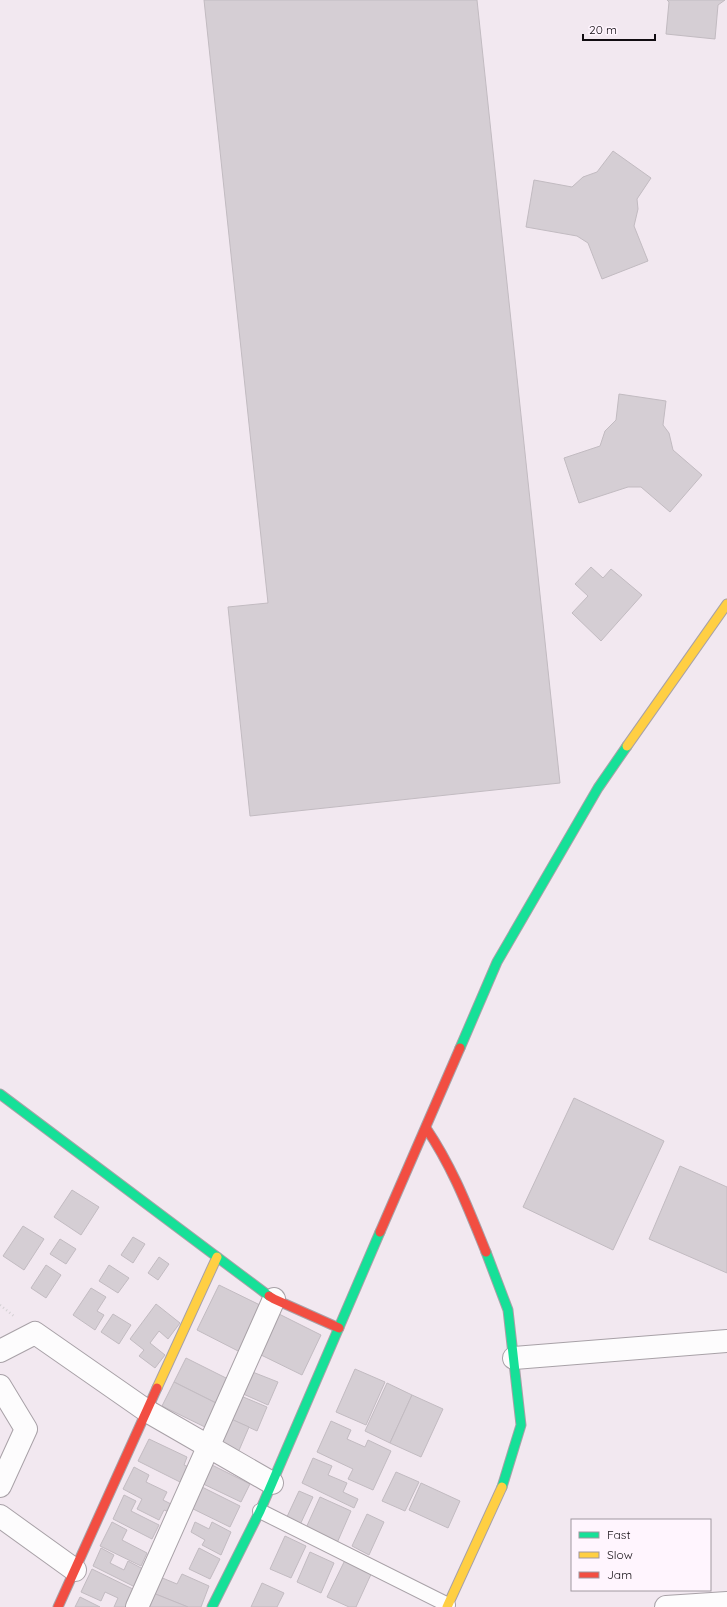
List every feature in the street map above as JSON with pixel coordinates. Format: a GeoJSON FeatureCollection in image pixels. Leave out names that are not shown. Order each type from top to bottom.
{"type":"FeatureCollection","features":[{"type":"Feature","properties":{"kind":"street"},"geometry":{"type":"LineString","coordinates":[[212,1607],[260,1511],[497,962],[598,788],[727,604]]}},
{"type":"Feature","properties":{"kind":"street"},"geometry":{"type":"LineString","coordinates":[[0,1094],[274,1299],[339,1328]]}},
{"type":"Feature","properties":{"kind":"street"},"geometry":{"type":"LineString","coordinates":[[426,1128],[441,1150],[461,1189],[508,1310],[521,1424],[502,1488],[447,1606]]}},
{"type":"Feature","properties":{"kind":"street"},"geometry":{"type":"LineString","coordinates":[[58,1607],[217,1257]]}},
{"type":"Feature","properties":{"kind":"street"},"geometry":{"type":"LineString","coordinates":[[137,1607],[274,1299]]}},
{"type":"Feature","properties":{"kind":"street"},"geometry":{"type":"LineString","coordinates":[[0,1351],[35,1333],[147,1411],[272,1483]]}},
{"type":"Feature","properties":{"kind":"street"},"geometry":{"type":"LineString","coordinates":[[514,1358],[727,1341]]}},
{"type":"Feature","properties":{"kind":"street"},"geometry":{"type":"LineString","coordinates":[[0,1386],[26,1429],[0,1486]]}},
{"type":"Feature","properties":{"kind":"street"},"geometry":{"type":"LineString","coordinates":[[0,1516],[75,1570]]}},
{"type":"Feature","properties":{"kind":"street"},"geometry":{"type":"LineString","coordinates":[[666,1607],[727,1603]]}},
{"type":"Feature","properties":{"kind":"lane"},"geometry":{"type":"LineString","coordinates":[[260,1511],[447,1606]]}},
{"type":"Feature","properties":{"kind":"building"},"geometry":{"type":"Polygon","coordinates":[[[204,0],[477,0],[560,783],[250,816],[228,607],[268,603],[204,0]]]}},
{"type":"Feature","properties":{"kind":"building"},"geometry":{"type":"Polygon","coordinates":[[[667,0],[725,0],[718,5],[715,39],[666,34],[669,2],[667,0]]]}},
{"type":"Feature","properties":{"kind":"building"},"geometry":{"type":"Polygon","coordinates":[[[613,151],[651,178],[637,199],[638,209],[634,226],[648,261],[602,279],[588,243],[577,236],[526,227],[534,180],[572,187],[583,177],[597,172],[613,151]]]}},
{"type":"Feature","properties":{"kind":"building"},"geometry":{"type":"Polygon","coordinates":[[[619,394],[666,401],[663,425],[669,433],[673,450],[702,475],[670,512],[641,487],[628,487],[579,503],[564,458],[600,446],[605,431],[616,420],[619,394]]]}},
{"type":"Feature","properties":{"kind":"building"},"geometry":{"type":"Polygon","coordinates":[[[591,567],[603,578],[611,569],[642,595],[601,641],[572,613],[588,596],[575,584],[591,567]]]}},
{"type":"Feature","properties":{"kind":"building"},"geometry":{"type":"Polygon","coordinates":[[[574,1098],[664,1141],[613,1250],[523,1207],[574,1098]]]}},
{"type":"Feature","properties":{"kind":"building"},"geometry":{"type":"Polygon","coordinates":[[[680,1166],[727,1187],[727,1273],[649,1239],[680,1166]]]}},
{"type":"Feature","properties":{"kind":"building"},"geometry":{"type":"Polygon","coordinates":[[[72,1190],[99,1207],[81,1235],[54,1217],[72,1190]]]}},
{"type":"Feature","properties":{"kind":"building"},"geometry":{"type":"Polygon","coordinates":[[[23,1226],[44,1239],[24,1270],[3,1256],[23,1226]]]}},
{"type":"Feature","properties":{"kind":"building"},"geometry":{"type":"Polygon","coordinates":[[[133,1237],[145,1244],[133,1263],[121,1255],[133,1237]]]}},
{"type":"Feature","properties":{"kind":"building"},"geometry":{"type":"Polygon","coordinates":[[[60,1239],[76,1249],[66,1264],[50,1254],[60,1239]]]}},
{"type":"Feature","properties":{"kind":"building"},"geometry":{"type":"Polygon","coordinates":[[[159,1257],[169,1264],[158,1280],[148,1273],[159,1257]]]}},
{"type":"Feature","properties":{"kind":"building"},"geometry":{"type":"Polygon","coordinates":[[[46,1265],[61,1275],[46,1298],[31,1288],[46,1265]]]}},
{"type":"Feature","properties":{"kind":"building"},"geometry":{"type":"Polygon","coordinates":[[[109,1265],[129,1278],[118,1293],[99,1281],[109,1265]]]}},
{"type":"Feature","properties":{"kind":"building"},"geometry":{"type":"Polygon","coordinates":[[[219,1285],[264,1307],[242,1353],[197,1330],[219,1285]]]}},
{"type":"Feature","properties":{"kind":"building"},"geometry":{"type":"Polygon","coordinates":[[[91,1288],[106,1297],[97,1311],[104,1315],[95,1330],[73,1315],[91,1288]]]}},
{"type":"Feature","properties":{"kind":"building"},"geometry":{"type":"Polygon","coordinates":[[[156,1304],[180,1323],[168,1339],[159,1331],[150,1343],[165,1355],[155,1368],[139,1356],[144,1350],[130,1339],[156,1304]]]}},
{"type":"Feature","properties":{"kind":"building"},"geometry":{"type":"Polygon","coordinates":[[[277,1313],[321,1335],[302,1375],[257,1353],[277,1313]]]}},
{"type":"Feature","properties":{"kind":"building"},"geometry":{"type":"Polygon","coordinates":[[[113,1314],[131,1325],[119,1344],[101,1332],[113,1314]]]}},
{"type":"Feature","properties":{"kind":"building"},"geometry":{"type":"Polygon","coordinates":[[[186,1358],[232,1381],[220,1405],[174,1382],[186,1358]]]}},
{"type":"Feature","properties":{"kind":"building"},"geometry":{"type":"Polygon","coordinates":[[[355,1369],[385,1382],[366,1425],[336,1412],[355,1369]]]}},
{"type":"Feature","properties":{"kind":"building"},"geometry":{"type":"Polygon","coordinates":[[[250,1371],[278,1382],[268,1405],[241,1393],[250,1371]]]}},
{"type":"Feature","properties":{"kind":"building"},"geometry":{"type":"Polygon","coordinates":[[[174,1382],[220,1405],[209,1429],[162,1406],[174,1382]]]}},
{"type":"Feature","properties":{"kind":"building"},"geometry":{"type":"Polygon","coordinates":[[[387,1383],[412,1395],[390,1443],[365,1431],[387,1383]]]}},
{"type":"Feature","properties":{"kind":"building"},"geometry":{"type":"Polygon","coordinates":[[[412,1395],[443,1409],[421,1457],[390,1443],[412,1395]]]}},
{"type":"Feature","properties":{"kind":"building"},"geometry":{"type":"Polygon","coordinates":[[[241,1396],[267,1407],[257,1431],[231,1419],[241,1396]]]}},
{"type":"Feature","properties":{"kind":"building"},"geometry":{"type":"Polygon","coordinates":[[[231,1419],[249,1427],[237,1455],[219,1448],[231,1419]]]}},
{"type":"Feature","properties":{"kind":"building"},"geometry":{"type":"Polygon","coordinates":[[[331,1421],[351,1430],[347,1439],[365,1447],[368,1440],[391,1451],[373,1490],[348,1479],[353,1469],[317,1452],[331,1421]]]}},
{"type":"Feature","properties":{"kind":"building"},"geometry":{"type":"Polygon","coordinates":[[[149,1439],[187,1457],[184,1465],[191,1468],[184,1484],[138,1461],[149,1439]]]}},
{"type":"Feature","properties":{"kind":"building"},"geometry":{"type":"Polygon","coordinates":[[[313,1458],[332,1466],[328,1475],[347,1483],[343,1492],[358,1499],[354,1508],[302,1483],[313,1458]]]}},
{"type":"Feature","properties":{"kind":"building"},"geometry":{"type":"Polygon","coordinates":[[[206,1462],[250,1484],[241,1502],[197,1481],[206,1462]]]}},
{"type":"Feature","properties":{"kind":"building"},"geometry":{"type":"Polygon","coordinates":[[[134,1467],[149,1475],[146,1482],[167,1492],[163,1500],[173,1505],[169,1512],[164,1510],[159,1520],[137,1509],[142,1499],[123,1489],[134,1467]]]}},
{"type":"Feature","properties":{"kind":"building"},"geometry":{"type":"Polygon","coordinates":[[[396,1472],[419,1482],[405,1511],[382,1501],[396,1472]]]}},
{"type":"Feature","properties":{"kind":"building"},"geometry":{"type":"Polygon","coordinates":[[[421,1483],[460,1501],[448,1528],[409,1510],[421,1483]]]}},
{"type":"Feature","properties":{"kind":"building"},"geometry":{"type":"Polygon","coordinates":[[[196,1484],[240,1506],[230,1527],[185,1505],[196,1484]]]}},
{"type":"Feature","properties":{"kind":"building"},"geometry":{"type":"Polygon","coordinates":[[[299,1491],[313,1497],[299,1527],[285,1521],[299,1491]]]}},
{"type":"Feature","properties":{"kind":"building"},"geometry":{"type":"Polygon","coordinates":[[[124,1495],[136,1501],[131,1511],[159,1525],[152,1539],[113,1519],[124,1495]]]}},
{"type":"Feature","properties":{"kind":"building"},"geometry":{"type":"Polygon","coordinates":[[[320,1497],[351,1511],[337,1543],[306,1528],[320,1497]]]}},
{"type":"Feature","properties":{"kind":"building"},"geometry":{"type":"Polygon","coordinates":[[[367,1514],[384,1522],[369,1555],[352,1546],[367,1514]]]}},
{"type":"Feature","properties":{"kind":"building"},"geometry":{"type":"Polygon","coordinates":[[[112,1522],[127,1530],[122,1540],[147,1553],[141,1566],[100,1546],[112,1522]]]}},
{"type":"Feature","properties":{"kind":"building"},"geometry":{"type":"Polygon","coordinates":[[[195,1522],[209,1529],[212,1522],[231,1532],[221,1555],[202,1545],[205,1540],[191,1532],[195,1522]]]}},
{"type":"Feature","properties":{"kind":"building"},"geometry":{"type":"Polygon","coordinates":[[[285,1536],[306,1546],[291,1578],[270,1569],[285,1536]]]}},
{"type":"Feature","properties":{"kind":"building"},"geometry":{"type":"Polygon","coordinates":[[[101,1548],[114,1555],[110,1563],[124,1570],[128,1561],[143,1569],[135,1587],[93,1566],[101,1548]]]}},
{"type":"Feature","properties":{"kind":"building"},"geometry":{"type":"Polygon","coordinates":[[[199,1548],[220,1559],[210,1579],[189,1569],[199,1548]]]}},
{"type":"Feature","properties":{"kind":"building"},"geometry":{"type":"Polygon","coordinates":[[[310,1552],[334,1563],[321,1593],[297,1582],[310,1552]]]}},
{"type":"Feature","properties":{"kind":"building"},"geometry":{"type":"Polygon","coordinates":[[[346,1558],[373,1570],[356,1607],[349,1607],[327,1597],[346,1558]]]}},
{"type":"Feature","properties":{"kind":"building"},"geometry":{"type":"Polygon","coordinates":[[[92,1569],[137,1591],[129,1607],[114,1607],[118,1598],[105,1592],[101,1601],[81,1592],[92,1569]]]}},
{"type":"Feature","properties":{"kind":"building"},"geometry":{"type":"Polygon","coordinates":[[[182,1574],[209,1586],[201,1607],[188,1607],[153,1593],[160,1577],[177,1584],[182,1574]]]}},
{"type":"Feature","properties":{"kind":"building"},"geometry":{"type":"Polygon","coordinates":[[[262,1583],[284,1593],[277,1607],[251,1607],[262,1583]]]}},
{"type":"Feature","properties":{"kind":"building"},"geometry":{"type":"Polygon","coordinates":[[[153,1593],[188,1607],[147,1607],[153,1593]]]}},
{"type":"Feature","properties":{"kind":"building"},"geometry":{"type":"Polygon","coordinates":[[[80,1597],[100,1607],[75,1607],[80,1597]]]}},
{"type":"Feature","properties":{"kind":"traffic: fast"},"geometry":{"type":"LineString","coordinates":[[460,1048],[497,962],[598,788],[627,746]]}},
{"type":"Feature","properties":{"kind":"traffic: fast"},"geometry":{"type":"LineString","coordinates":[[0,1094],[269,1296]]}},
{"type":"Feature","properties":{"kind":"traffic: fast"},"geometry":{"type":"LineString","coordinates":[[212,1607],[260,1511],[380,1232]]}},
{"type":"Feature","properties":{"kind":"traffic: fast"},"geometry":{"type":"LineString","coordinates":[[486,1252],[508,1310],[521,1425],[502,1487]]}},
{"type":"Feature","properties":{"kind":"traffic: slow"},"geometry":{"type":"LineString","coordinates":[[627,746],[727,604]]}},
{"type":"Feature","properties":{"kind":"traffic: slow"},"geometry":{"type":"LineString","coordinates":[[157,1388],[217,1257]]}},
{"type":"Feature","properties":{"kind":"traffic: slow"},"geometry":{"type":"LineString","coordinates":[[447,1607],[502,1487]]}},
{"type":"Feature","properties":{"kind":"traffic: jam"},"geometry":{"type":"LineString","coordinates":[[380,1232],[460,1048]]}},
{"type":"Feature","properties":{"kind":"traffic: jam"},"geometry":{"type":"LineString","coordinates":[[426,1128],[452,1173],[486,1252]]}},
{"type":"Feature","properties":{"kind":"traffic: jam"},"geometry":{"type":"LineString","coordinates":[[269,1296],[339,1328]]}},
{"type":"Feature","properties":{"kind":"traffic: jam"},"geometry":{"type":"LineString","coordinates":[[58,1607],[157,1388]]}}]}
